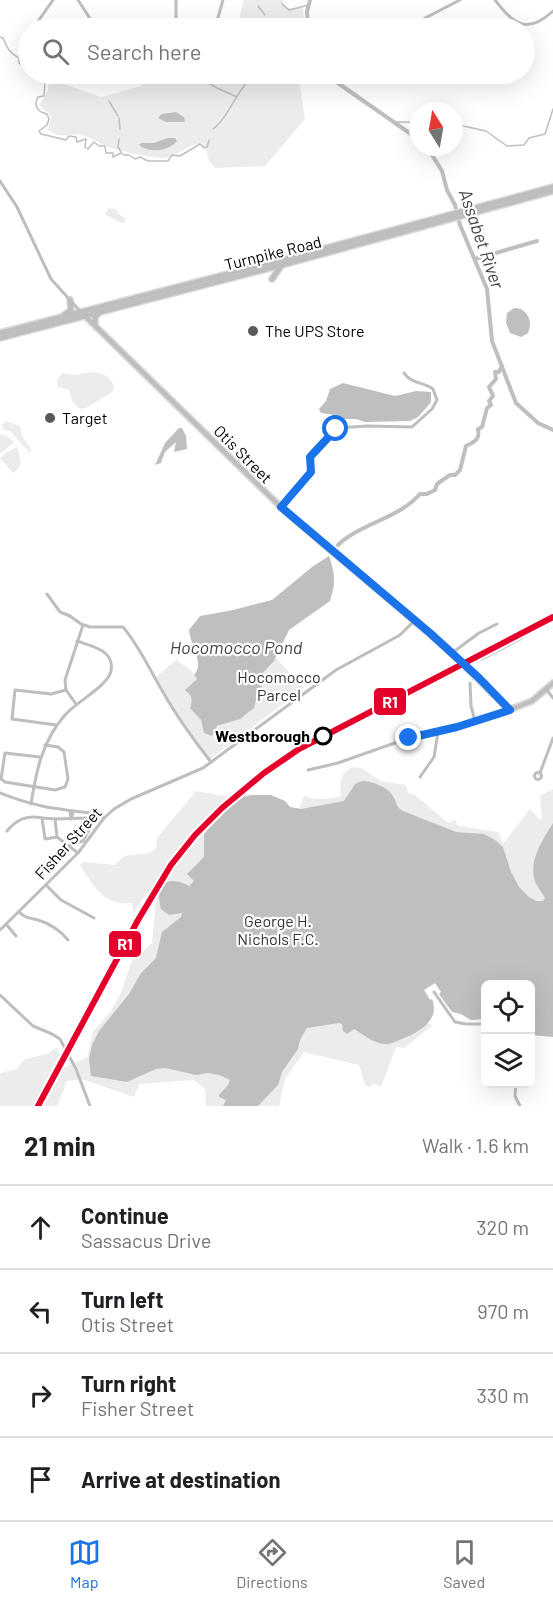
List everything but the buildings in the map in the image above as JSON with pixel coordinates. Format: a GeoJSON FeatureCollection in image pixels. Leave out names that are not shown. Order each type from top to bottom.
{"type":"FeatureCollection","features":[{"type":"Feature","properties":{"kind":"highway","name":"Turnpike Road"},"geometry":{"type":"LineString","coordinates":[[0,338],[553,189]]}},
{"type":"Feature","properties":{"kind":"highway","name":"Turnpike Road"},"geometry":{"type":"LineString","coordinates":[[0,333],[59,318],[100,312],[282,265],[457,215]]}},
{"type":"Feature","properties":{"kind":"highway"},"geometry":{"type":"LineString","coordinates":[[272,279],[282,265]]}},
{"type":"Feature","properties":{"kind":"highway"},"geometry":{"type":"LineString","coordinates":[[59,318],[70,311],[70,300]]}},
{"type":"Feature","properties":{"kind":"highway"},"geometry":{"type":"LineString","coordinates":[[95,324],[95,317],[100,312]]}},
{"type":"Feature","properties":{"kind":"main road","name":"Otis Street"},"geometry":{"type":"LineString","coordinates":[[84,314],[281,507],[452,653],[510,710]]}},
{"type":"Feature","properties":{"kind":"main road"},"geometry":{"type":"LineString","coordinates":[[510,710],[530,702],[553,683]]}},
{"type":"Feature","properties":{"kind":"street"},"geometry":{"type":"LineString","coordinates":[[40,18],[52,0]]}},
{"type":"Feature","properties":{"kind":"street"},"geometry":{"type":"LineString","coordinates":[[78,0],[90,18]]}},
{"type":"Feature","properties":{"kind":"street"},"geometry":{"type":"LineString","coordinates":[[176,0],[176,18]]}},
{"type":"Feature","properties":{"kind":"street"},"geometry":{"type":"LineString","coordinates":[[218,18],[224,0]]}},
{"type":"Feature","properties":{"kind":"street"},"geometry":{"type":"LineString","coordinates":[[425,18],[460,0]]}},
{"type":"Feature","properties":{"kind":"street"},"geometry":{"type":"LineString","coordinates":[[495,0],[509,18]]}},
{"type":"Feature","properties":{"kind":"street"},"geometry":{"type":"LineString","coordinates":[[535,23],[541,22],[553,11]]}},
{"type":"Feature","properties":{"kind":"street","name":"Otis Street"},"geometry":{"type":"LineString","coordinates":[[0,181],[20,213],[51,279],[84,314]]}},
{"type":"Feature","properties":{"kind":"street"},"geometry":{"type":"LineString","coordinates":[[281,507],[311,472],[310,457],[337,428],[367,426],[408,428],[418,424],[432,409],[437,398],[433,389],[426,384],[411,380],[404,373]]}},
{"type":"Feature","properties":{"kind":"street"},"geometry":{"type":"LineString","coordinates":[[47,594],[60,612],[83,625],[100,628],[123,627],[147,660],[179,718],[211,762]]}},
{"type":"Feature","properties":{"kind":"street","name":"Fisher Street"},"geometry":{"type":"LineString","coordinates":[[0,930],[78,853],[105,818],[131,799],[197,771],[338,669],[400,635],[414,620]]}},
{"type":"Feature","properties":{"kind":"street"},"geometry":{"type":"LineString","coordinates":[[452,653],[479,633],[497,624]]}},
{"type":"Feature","properties":{"kind":"street"},"geometry":{"type":"LineString","coordinates":[[76,704],[66,690],[65,680],[83,625]]}},
{"type":"Feature","properties":{"kind":"street"},"geometry":{"type":"LineString","coordinates":[[31,804],[40,757],[56,725],[76,704],[108,678],[111,669],[110,660],[103,650],[77,641]]}},
{"type":"Feature","properties":{"kind":"street"},"geometry":{"type":"LineString","coordinates":[[470,683],[471,706],[475,721]]}},
{"type":"Feature","properties":{"kind":"street"},"geometry":{"type":"LineString","coordinates":[[546,689],[553,698]]}},
{"type":"Feature","properties":{"kind":"street"},"geometry":{"type":"LineString","coordinates":[[56,725],[12,719],[15,690],[51,694],[66,690]]}},
{"type":"Feature","properties":{"kind":"street"},"geometry":{"type":"LineString","coordinates":[[308,770],[338,764],[409,738],[438,732],[510,710]]}},
{"type":"Feature","properties":{"kind":"street"},"geometry":{"type":"LineString","coordinates":[[420,777],[434,757],[438,732]]}},
{"type":"Feature","properties":{"kind":"street"},"geometry":{"type":"LineString","coordinates":[[540,773],[553,738]]}},
{"type":"Feature","properties":{"kind":"street"},"geometry":{"type":"LineString","coordinates":[[40,757],[8,752],[4,754],[2,781],[58,790],[65,787],[67,782],[64,752],[58,747],[45,745]]}},
{"type":"Feature","properties":{"kind":"street"},"geometry":{"type":"LineString","coordinates":[[0,792],[31,804],[98,814],[105,818]]}},
{"type":"Feature","properties":{"kind":"street"},"geometry":{"type":"LineString","coordinates":[[71,819],[72,811]]}},
{"type":"Feature","properties":{"kind":"street"},"geometry":{"type":"LineString","coordinates":[[8,831],[20,819],[86,817],[89,830],[80,843],[69,845]]}},
{"type":"Feature","properties":{"kind":"street"},"geometry":{"type":"LineString","coordinates":[[42,818],[44,838],[57,837],[78,853]]}},
{"type":"Feature","properties":{"kind":"street"},"geometry":{"type":"LineString","coordinates":[[55,819],[57,837]]}},
{"type":"Feature","properties":{"kind":"street"},"geometry":{"type":"LineString","coordinates":[[47,886],[62,900],[94,918]]}},
{"type":"Feature","properties":{"kind":"street"},"geometry":{"type":"LineString","coordinates":[[19,912],[26,918],[39,920],[52,927],[68,940]]}},
{"type":"Feature","properties":{"kind":"street"},"geometry":{"type":"LineString","coordinates":[[6,924],[16,936]]}},
{"type":"Feature","properties":{"kind":"street"},"geometry":{"type":"LineString","coordinates":[[434,992],[455,1022],[481,1024]]}},
{"type":"Feature","properties":{"kind":"street"},"geometry":{"type":"LineString","coordinates":[[0,995],[31,1024],[60,1039],[76,1069],[90,1106]]}},
{"type":"Feature","properties":{"kind":"street"},"geometry":{"type":"LineString","coordinates":[[516,1088],[515,1096],[520,1106]]}},
{"type":"Feature","properties":{"kind":"green space"},"geometry":{"type":"Polygon","coordinates":[[[244,0],[283,0],[288,8],[303,8],[304,18],[240,18],[244,0]]]}},
{"type":"Feature","properties":{"kind":"green space"},"geometry":{"type":"Polygon","coordinates":[[[49,84],[64,84],[101,97],[142,84],[300,84],[305,119],[265,166],[215,168],[209,161],[206,149],[198,144],[168,157],[158,158],[113,149],[83,135],[62,135],[48,130],[51,115],[40,104],[49,84]]]}},
{"type":"Feature","properties":{"kind":"green space"},"geometry":{"type":"Polygon","coordinates":[[[109,208],[118,210],[117,213],[126,219],[123,224],[105,214],[109,208]]]}},
{"type":"Feature","properties":{"kind":"green space"},"geometry":{"type":"Polygon","coordinates":[[[92,372],[106,376],[114,387],[112,392],[86,408],[80,409],[72,401],[69,390],[58,387],[57,380],[62,373],[74,375],[92,372]]]}},
{"type":"Feature","properties":{"kind":"green space"},"geometry":{"type":"Polygon","coordinates":[[[5,421],[20,426],[31,454],[10,431],[4,430],[2,425],[5,421]]]}},
{"type":"Feature","properties":{"kind":"green space"},"geometry":{"type":"Polygon","coordinates":[[[0,434],[14,442],[0,454],[0,434]]]}},
{"type":"Feature","properties":{"kind":"green space"},"geometry":{"type":"Polygon","coordinates":[[[17,447],[20,464],[13,473],[0,458],[17,447]]]}},
{"type":"Feature","properties":{"kind":"green space","name":"Hocomocco Parcel"},"geometry":{"type":"Polygon","coordinates":[[[276,658],[304,688],[209,760],[155,678],[177,659],[190,670],[197,679],[192,693],[204,733],[247,714],[262,685],[260,676],[276,658]]]}},
{"type":"Feature","properties":{"kind":"green space","name":"George H. Nichols F.C."},"geometry":{"type":"Polygon","coordinates":[[[354,767],[364,769],[380,781],[406,785],[408,793],[415,795],[448,823],[455,820],[458,826],[498,832],[503,844],[530,809],[540,820],[542,817],[540,796],[553,789],[553,1037],[535,1035],[535,980],[481,980],[481,1019],[471,1020],[452,1012],[439,994],[441,992],[435,983],[424,990],[430,1000],[433,1000],[434,1014],[427,1024],[433,1025],[404,1048],[396,1047],[381,1087],[372,1083],[370,1087],[365,1085],[359,1065],[304,1052],[285,1079],[279,1106],[206,1106],[205,1089],[194,1080],[139,1084],[134,1097],[82,1079],[67,1081],[57,1106],[0,1106],[0,1073],[17,1069],[25,1059],[47,1054],[56,1048],[66,1067],[87,1057],[93,1032],[111,1011],[121,993],[130,965],[136,956],[152,943],[156,899],[147,893],[133,913],[132,903],[115,902],[95,887],[80,865],[83,862],[115,865],[124,856],[150,853],[156,848],[157,838],[196,791],[299,809],[304,796],[322,799],[341,796],[343,775],[354,767]]]}},
{"type":"Feature","properties":{"kind":"water"},"geometry":{"type":"Polygon","coordinates":[[[176,112],[184,117],[185,122],[166,122],[158,118],[162,114],[176,112]]]}},
{"type":"Feature","properties":{"kind":"water"},"geometry":{"type":"Polygon","coordinates":[[[175,138],[177,141],[164,149],[148,150],[139,145],[154,143],[175,138]]]}},
{"type":"Feature","properties":{"kind":"water"},"geometry":{"type":"Polygon","coordinates":[[[514,308],[526,313],[530,324],[528,333],[521,337],[510,333],[506,323],[507,313],[514,308]]]}},
{"type":"Feature","properties":{"kind":"water"},"geometry":{"type":"Polygon","coordinates":[[[343,383],[395,396],[416,391],[431,392],[431,402],[418,417],[410,421],[365,422],[356,419],[338,419],[335,415],[321,413],[319,409],[326,401],[330,389],[343,383]]]}},
{"type":"Feature","properties":{"kind":"water"},"geometry":{"type":"Polygon","coordinates":[[[179,428],[182,428],[186,436],[187,449],[174,452],[176,442],[165,452],[161,463],[155,465],[165,443],[179,428]]]}},
{"type":"Feature","properties":{"kind":"water","name":"Hocomocco Pond"},"geometry":{"type":"Polygon","coordinates":[[[329,556],[334,578],[330,601],[289,630],[274,661],[260,676],[262,690],[257,695],[254,708],[240,719],[217,726],[212,736],[204,733],[201,720],[190,708],[191,698],[185,690],[197,679],[194,675],[198,665],[189,630],[200,616],[272,600],[329,556]]]}},
{"type":"Feature","properties":{"kind":"water","name":"George H. Nichols F.C."},"geometry":{"type":"Polygon","coordinates":[[[362,781],[374,783],[387,790],[403,811],[456,832],[484,834],[495,840],[503,847],[511,872],[519,887],[536,901],[543,901],[545,898],[535,881],[533,866],[541,843],[553,823],[553,1037],[535,1035],[535,980],[481,980],[481,1019],[471,1020],[452,1012],[439,994],[441,992],[435,983],[424,990],[430,1000],[432,999],[434,1007],[431,1019],[415,1033],[393,1043],[376,1042],[354,1029],[347,1034],[343,1031],[342,1024],[339,1023],[307,1028],[298,1049],[282,1072],[278,1085],[258,1106],[223,1106],[226,1100],[219,1095],[230,1080],[208,1073],[196,1075],[165,1068],[156,1069],[127,1082],[91,1076],[89,1059],[92,1045],[99,1031],[129,994],[141,973],[156,958],[162,932],[181,917],[182,913],[169,915],[161,909],[159,894],[161,888],[169,882],[174,881],[189,886],[194,881],[187,874],[204,857],[204,835],[208,829],[239,798],[251,795],[271,795],[285,801],[290,807],[301,809],[344,801],[355,784],[362,781]]]}},
{"type":"Feature","properties":{"kind":"waterway","name":"Assabet River"},"geometry":{"type":"LineString","coordinates":[[307,18],[310,0]]}},
{"type":"Feature","properties":{"kind":"waterway"},"geometry":{"type":"LineString","coordinates":[[282,4],[289,10],[309,5]]}},
{"type":"Feature","properties":{"kind":"waterway"},"geometry":{"type":"LineString","coordinates":[[258,6],[265,15]]}},
{"type":"Feature","properties":{"kind":"waterway"},"geometry":{"type":"LineString","coordinates":[[0,37],[18,57]]}},
{"type":"Feature","properties":{"kind":"waterway"},"geometry":{"type":"LineString","coordinates":[[45,84],[44,96],[38,97],[36,106],[41,112],[47,114],[49,119],[47,125],[39,131],[41,134],[66,140],[69,136],[76,137],[77,142],[86,139],[85,147],[88,149],[94,142],[99,146],[105,146],[106,153],[113,153],[113,157],[121,153],[148,161],[168,161],[172,155],[180,156],[200,144],[204,148],[207,147],[209,140]]}},
{"type":"Feature","properties":{"kind":"waterway"},"geometry":{"type":"LineString","coordinates":[[210,84],[237,97]]}},
{"type":"Feature","properties":{"kind":"waterway"},"geometry":{"type":"LineString","coordinates":[[213,129],[223,119],[246,84]]}},
{"type":"Feature","properties":{"kind":"waterway","name":"Assabet River"},"geometry":{"type":"LineString","coordinates":[[339,84],[409,133]]}},
{"type":"Feature","properties":{"kind":"waterway"},"geometry":{"type":"LineString","coordinates":[[109,101],[118,116]]}},
{"type":"Feature","properties":{"kind":"waterway"},"geometry":{"type":"LineString","coordinates":[[463,126],[486,131],[507,146],[524,145],[529,138],[545,134],[553,109]]}},
{"type":"Feature","properties":{"kind":"waterway"},"geometry":{"type":"LineString","coordinates":[[119,118],[120,129]]}},
{"type":"Feature","properties":{"kind":"waterway"},"geometry":{"type":"LineString","coordinates":[[395,122],[409,122]]}},
{"type":"Feature","properties":{"kind":"waterway"},"geometry":{"type":"LineString","coordinates":[[119,139],[118,147],[121,152]]}},
{"type":"Feature","properties":{"kind":"waterway","name":"Assabet River"},"geometry":{"type":"LineString","coordinates":[[433,156],[442,171],[460,225],[487,289],[492,341],[516,403],[538,423],[553,430]]}},
{"type":"Feature","properties":{"kind":"waterway"},"geometry":{"type":"LineString","coordinates":[[475,259],[537,241]]}},
{"type":"Feature","properties":{"kind":"waterway"},"geometry":{"type":"LineString","coordinates":[[338,545],[357,531],[401,509],[420,494],[427,494],[435,490],[437,484],[460,470],[466,446],[478,437],[478,429],[482,427],[487,408],[491,405],[489,401],[493,396],[489,387],[496,379],[495,372],[499,372],[502,366]]}},
{"type":"Feature","properties":{"kind":"railway"},"geometry":{"type":"LineString","coordinates":[[481,659],[541,625]]}},
{"type":"Feature","properties":{"kind":"transit line","name":"R1"},"geometry":{"type":"LineString","coordinates":[[38,1106],[138,920],[171,865],[195,835],[222,808],[264,773],[299,749],[553,617]]}},
{"type":"Feature","properties":{"kind":"place","name":"The UPS Store"},"geometry":{"type":"Point","coordinates":[253,331]}},
{"type":"Feature","properties":{"kind":"place","name":"Target"},"geometry":{"type":"Point","coordinates":[50,418]}},
{"type":"Feature","properties":{"kind":"place","name":"Westborough"},"geometry":{"type":"Point","coordinates":[323,736]}},
{"type":"Feature","properties":{"kind":"route"},"geometry":{"type":"LineString","coordinates":[[336,429],[310,457],[311,472],[281,507],[430,633],[510,710],[457,727],[409,738]]}}]}
